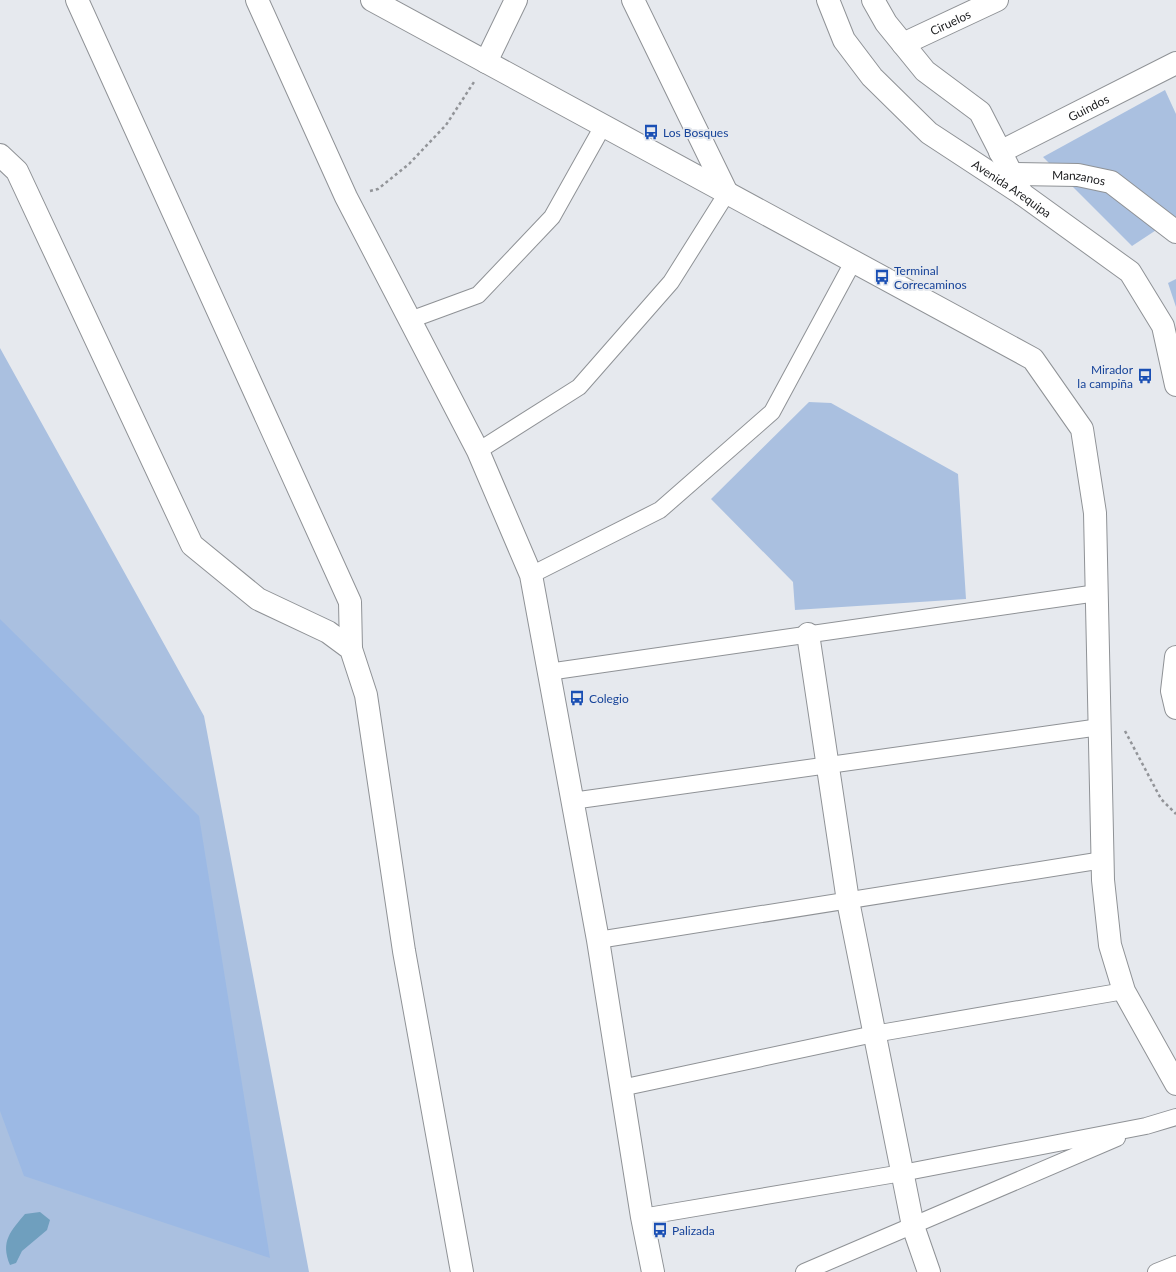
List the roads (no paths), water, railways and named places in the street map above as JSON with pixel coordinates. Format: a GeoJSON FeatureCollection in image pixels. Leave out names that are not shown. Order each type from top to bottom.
{"type":"FeatureCollection","features":[{"type":"Feature","properties":{"kind":"street"},"geometry":{"type":"LineString","coordinates":[[77,0],[350,602],[351,649],[366,695],[404,951],[462,1272]]}},
{"type":"Feature","properties":{"kind":"street"},"geometry":{"type":"LineString","coordinates":[[258,0],[346,197],[478,451],[531,575],[598,940],[642,1217],[653,1272]]}},
{"type":"Feature","properties":{"kind":"street"},"geometry":{"type":"LineString","coordinates":[[372,0],[1033,359],[1082,429],[1095,513],[1103,880],[1110,945],[1124,991],[1176,1084]]}},
{"type":"Feature","properties":{"kind":"street"},"geometry":{"type":"LineString","coordinates":[[486,62],[516,0]]}},
{"type":"Feature","properties":{"kind":"street"},"geometry":{"type":"LineString","coordinates":[[633,0],[727,193]]}},
{"type":"Feature","properties":{"kind":"street","name":"Avenida Arequipa"},"geometry":{"type":"LineString","coordinates":[[828,0],[844,40],[872,77],[929,133],[1022,194],[1130,272],[1163,326],[1176,385]]}},
{"type":"Feature","properties":{"kind":"street"},"geometry":{"type":"LineString","coordinates":[[873,0],[886,23],[925,71],[980,112],[1022,194]]}},
{"type":"Feature","properties":{"kind":"street","name":"Ciruelos"},"geometry":{"type":"LineString","coordinates":[[903,44],[997,0]]}},
{"type":"Feature","properties":{"kind":"street","name":"Guindos"},"geometry":{"type":"LineString","coordinates":[[1000,152],[1176,63]]}},
{"type":"Feature","properties":{"kind":"street"},"geometry":{"type":"LineString","coordinates":[[410,320],[478,295],[552,217],[603,126]]}},
{"type":"Feature","properties":{"kind":"street"},"geometry":{"type":"LineString","coordinates":[[0,155],[17,171],[192,545],[258,599],[328,632],[351,649]]}},
{"type":"Feature","properties":{"kind":"street","name":"Manzanos"},"geometry":{"type":"LineString","coordinates":[[1012,174],[1078,176],[1111,182],[1176,232]]}},
{"type":"Feature","properties":{"kind":"street"},"geometry":{"type":"LineString","coordinates":[[478,451],[579,387],[671,282],[727,193]]}},
{"type":"Feature","properties":{"kind":"street"},"geometry":{"type":"LineString","coordinates":[[531,575],[660,510],[772,412],[853,262]]}},
{"type":"Feature","properties":{"kind":"street"},"geometry":{"type":"LineString","coordinates":[[548,672],[1097,593]]}},
{"type":"Feature","properties":{"kind":"street"},"geometry":{"type":"LineString","coordinates":[[808,634],[848,901],[913,1226],[929,1272]]}},
{"type":"Feature","properties":{"kind":"street"},"geometry":{"type":"LineString","coordinates":[[1176,657],[1172,691],[1176,708]]}},
{"type":"Feature","properties":{"kind":"street"},"geometry":{"type":"LineString","coordinates":[[572,801],[1100,727]]}},
{"type":"Feature","properties":{"kind":"street"},"geometry":{"type":"LineString","coordinates":[[598,940],[1103,860]]}},
{"type":"Feature","properties":{"kind":"street"},"geometry":{"type":"LineString","coordinates":[[621,1088],[874,1034],[1124,991]]}},
{"type":"Feature","properties":{"kind":"street"},"geometry":{"type":"LineString","coordinates":[[642,1217],[902,1173],[1146,1126],[1176,1117]]}},
{"type":"Feature","properties":{"kind":"street"},"geometry":{"type":"LineString","coordinates":[[804,1272],[1146,1126]]}},
{"type":"Feature","properties":{"kind":"street"},"geometry":{"type":"LineString","coordinates":[[1156,1272],[1176,1264]]}},
{"type":"Feature","properties":{"kind":"place","name":"Los Bosques"},"geometry":{"type":"Point","coordinates":[651,132]}},
{"type":"Feature","properties":{"kind":"place","name":"Terminal Correcaminos"},"geometry":{"type":"Point","coordinates":[882,277]}},
{"type":"Feature","properties":{"kind":"place","name":"Mirador la campiña"},"geometry":{"type":"Point","coordinates":[1145,376]}},
{"type":"Feature","properties":{"kind":"place","name":"Colegio"},"geometry":{"type":"Point","coordinates":[577,698]}},
{"type":"Feature","properties":{"kind":"place","name":"Palizada"},"geometry":{"type":"Point","coordinates":[660,1230]}}]}
